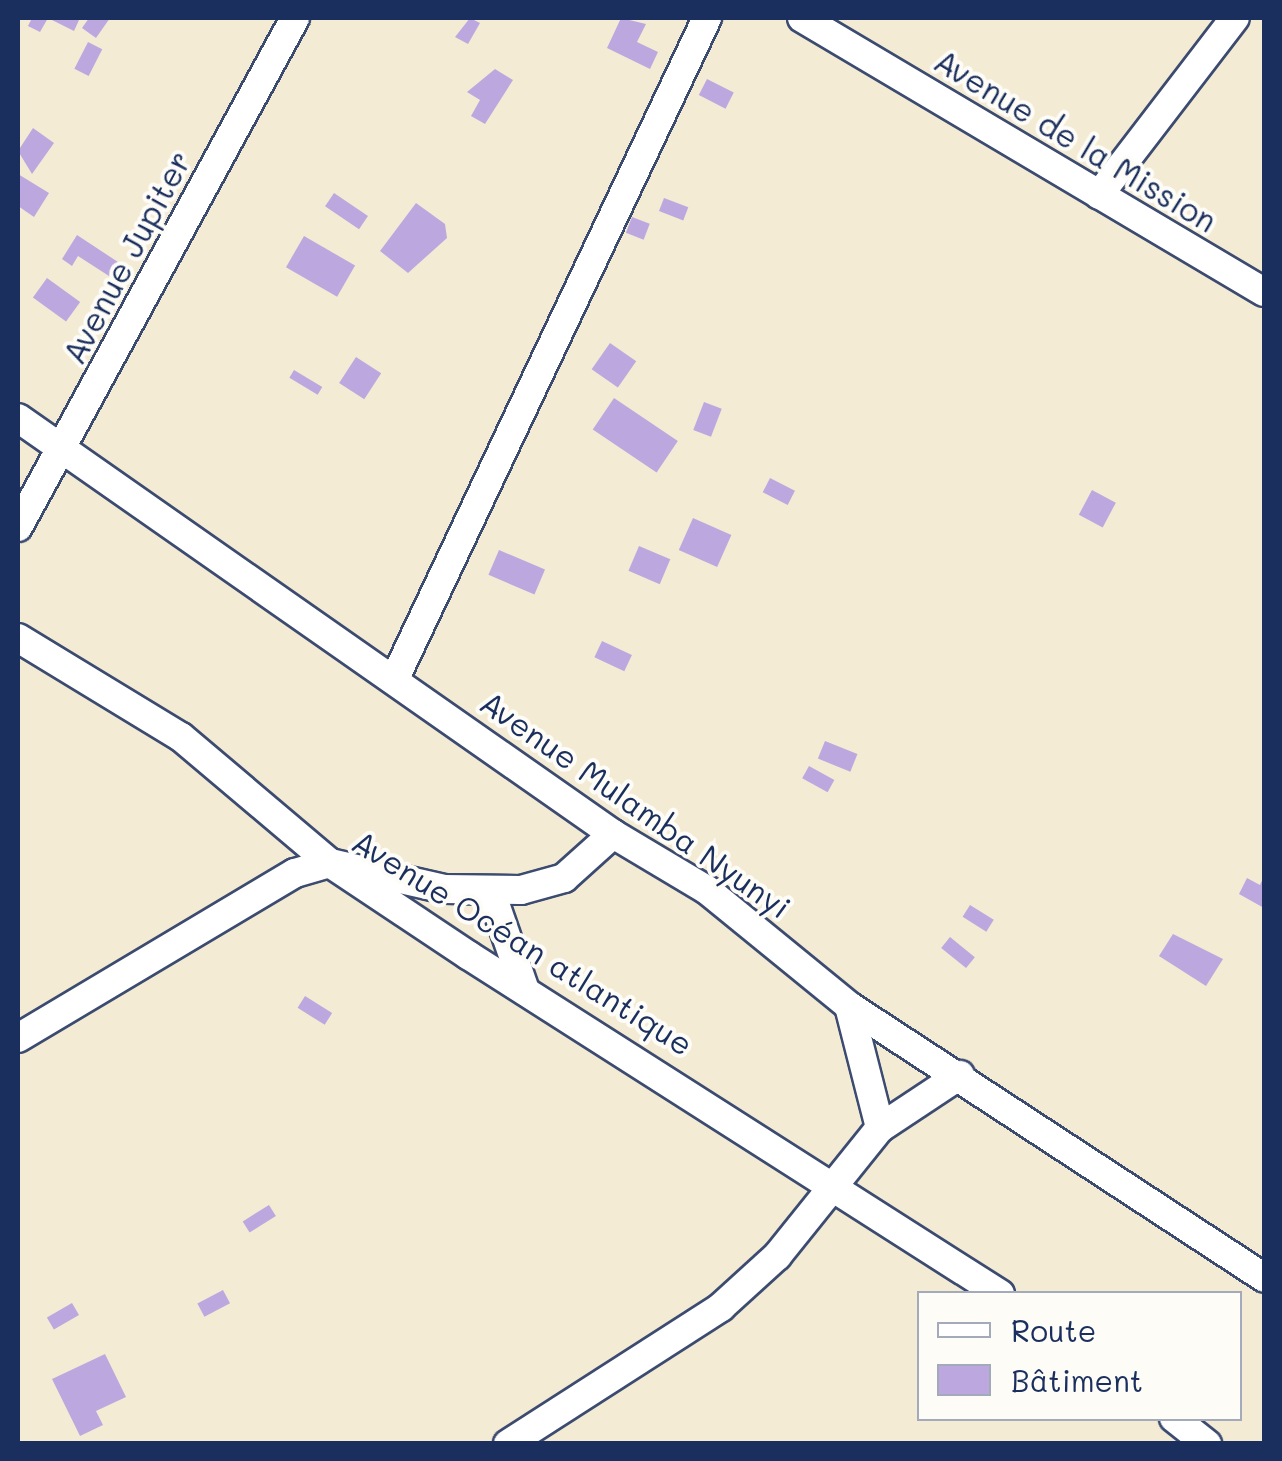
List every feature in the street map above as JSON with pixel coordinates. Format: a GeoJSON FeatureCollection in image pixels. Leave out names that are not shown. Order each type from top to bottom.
{"type":"FeatureCollection","features":[{"type":"Feature","properties":{"kind":"street","name":"Avenue Jupiter"},"geometry":{"type":"LineString","coordinates":[[18,527],[66,447],[295,18]]}},
{"type":"Feature","properties":{"kind":"street"},"geometry":{"type":"LineString","coordinates":[[396,676],[707,18]]}},
{"type":"Feature","properties":{"kind":"street","name":"Avenue de la Mission"},"geometry":{"type":"LineString","coordinates":[[802,18],[1264,292]]}},
{"type":"Feature","properties":{"kind":"street"},"geometry":{"type":"LineString","coordinates":[[1098,196],[1235,18]]}},
{"type":"Feature","properties":{"kind":"street","name":"Avenue Mulamba Nyunyi"},"geometry":{"type":"LineString","coordinates":[[18,418],[66,447],[284,607],[396,676],[613,834],[707,890],[849,1006],[1260,1266]]}},
{"type":"Feature","properties":{"kind":"street","name":"Avenue Océan atlantique"},"geometry":{"type":"LineString","coordinates":[[18,638],[181,737],[330,862],[525,990],[838,1185],[996,1291]]}},
{"type":"Feature","properties":{"kind":"street"},"geometry":{"type":"LineString","coordinates":[[18,1038],[262,891],[330,862],[491,892],[564,878],[613,834]]}},
{"type":"Feature","properties":{"kind":"street"},"geometry":{"type":"LineString","coordinates":[[491,892],[525,990]]}},
{"type":"Feature","properties":{"kind":"street"},"geometry":{"type":"LineString","coordinates":[[849,1006],[880,1128]]}},
{"type":"Feature","properties":{"kind":"street"},"geometry":{"type":"LineString","coordinates":[[508,1444],[721,1307],[838,1185],[880,1128],[960,1076]]}},
{"type":"Feature","properties":{"kind":"street"},"geometry":{"type":"LineString","coordinates":[[1178,1421],[1207,1444]]}},
{"type":"Feature","properties":{"kind":"building"},"geometry":{"type":"Polygon","coordinates":[[[32,18],[48,18],[40,32],[28,26],[32,18]]]}},
{"type":"Feature","properties":{"kind":"building"},"geometry":{"type":"Polygon","coordinates":[[[48,18],[80,18],[74,31],[48,18]]]}},
{"type":"Feature","properties":{"kind":"building"},"geometry":{"type":"Polygon","coordinates":[[[89,18],[110,18],[96,38],[82,28],[89,18]]]}},
{"type":"Feature","properties":{"kind":"building"},"geometry":{"type":"Polygon","coordinates":[[[470,18],[480,23],[468,44],[455,37],[470,18]]]}},
{"type":"Feature","properties":{"kind":"building"},"geometry":{"type":"Polygon","coordinates":[[[621,18],[646,24],[637,42],[658,52],[650,69],[607,48],[621,18]]]}},
{"type":"Feature","properties":{"kind":"building"},"geometry":{"type":"Polygon","coordinates":[[[88,42],[102,49],[89,76],[74,69],[88,42]]]}},
{"type":"Feature","properties":{"kind":"building"},"geometry":{"type":"Polygon","coordinates":[[[495,69],[513,80],[485,124],[471,116],[480,100],[467,92],[495,69]]]}},
{"type":"Feature","properties":{"kind":"building"},"geometry":{"type":"Polygon","coordinates":[[[707,79],[734,93],[726,109],[699,95],[707,79]]]}},
{"type":"Feature","properties":{"kind":"building"},"geometry":{"type":"Polygon","coordinates":[[[33,128],[54,143],[32,174],[18,151],[33,128]]]}},
{"type":"Feature","properties":{"kind":"building"},"geometry":{"type":"Polygon","coordinates":[[[18,174],[49,193],[34,217],[18,206],[18,174]]]}},
{"type":"Feature","properties":{"kind":"building"},"geometry":{"type":"Polygon","coordinates":[[[334,193],[368,216],[359,229],[325,206],[334,193]]]}},
{"type":"Feature","properties":{"kind":"building"},"geometry":{"type":"Polygon","coordinates":[[[664,198],[688,207],[683,220],[659,211],[664,198]]]}},
{"type":"Feature","properties":{"kind":"building"},"geometry":{"type":"Polygon","coordinates":[[[416,203],[445,224],[447,238],[408,273],[380,251],[416,203]]]}},
{"type":"Feature","properties":{"kind":"building"},"geometry":{"type":"Polygon","coordinates":[[[632,217],[650,224],[644,240],[626,233],[632,217]]]}},
{"type":"Feature","properties":{"kind":"building"},"geometry":{"type":"Polygon","coordinates":[[[77,235],[118,262],[109,276],[78,256],[72,266],[62,259],[77,235]]]}},
{"type":"Feature","properties":{"kind":"building"},"geometry":{"type":"Polygon","coordinates":[[[304,236],[355,266],[337,297],[286,267],[304,236]]]}},
{"type":"Feature","properties":{"kind":"building"},"geometry":{"type":"Polygon","coordinates":[[[47,278],[80,302],[66,322],[33,297],[47,278]]]}},
{"type":"Feature","properties":{"kind":"building"},"geometry":{"type":"Polygon","coordinates":[[[610,343],[636,361],[618,388],[592,369],[610,343]]]}},
{"type":"Feature","properties":{"kind":"building"},"geometry":{"type":"Polygon","coordinates":[[[356,357],[381,373],[364,399],[339,383],[356,357]]]}},
{"type":"Feature","properties":{"kind":"building"},"geometry":{"type":"Polygon","coordinates":[[[294,370],[322,387],[318,395],[289,378],[294,370]]]}},
{"type":"Feature","properties":{"kind":"building"},"geometry":{"type":"Polygon","coordinates":[[[614,398],[678,441],[657,473],[593,430],[614,398]]]}},
{"type":"Feature","properties":{"kind":"building"},"geometry":{"type":"Polygon","coordinates":[[[704,402],[722,409],[711,437],[693,430],[704,402]]]}},
{"type":"Feature","properties":{"kind":"building"},"geometry":{"type":"Polygon","coordinates":[[[770,478],[795,491],[788,505],[763,492],[770,478]]]}},
{"type":"Feature","properties":{"kind":"building"},"geometry":{"type":"Polygon","coordinates":[[[1092,490],[1116,503],[1103,527],[1079,515],[1092,490]]]}},
{"type":"Feature","properties":{"kind":"building"},"geometry":{"type":"Polygon","coordinates":[[[693,518],[731,535],[717,567],[679,550],[693,518]]]}},
{"type":"Feature","properties":{"kind":"building"},"geometry":{"type":"Polygon","coordinates":[[[639,546],[670,559],[660,584],[628,571],[639,546]]]}},
{"type":"Feature","properties":{"kind":"building"},"geometry":{"type":"Polygon","coordinates":[[[499,550],[545,570],[534,594],[488,575],[499,550]]]}},
{"type":"Feature","properties":{"kind":"building"},"geometry":{"type":"Polygon","coordinates":[[[602,641],[632,655],[624,671],[594,657],[602,641]]]}},
{"type":"Feature","properties":{"kind":"building"},"geometry":{"type":"Polygon","coordinates":[[[825,741],[857,754],[850,772],[818,759],[825,741]]]}},
{"type":"Feature","properties":{"kind":"building"},"geometry":{"type":"Polygon","coordinates":[[[809,766],[834,780],[828,792],[802,778],[809,766]]]}},
{"type":"Feature","properties":{"kind":"building"},"geometry":{"type":"Polygon","coordinates":[[[1264,876],[1264,908],[1239,894],[1247,878],[1260,885],[1264,876]]]}},
{"type":"Feature","properties":{"kind":"building"},"geometry":{"type":"Polygon","coordinates":[[[970,905],[994,920],[986,932],[963,917],[970,905]]]}},
{"type":"Feature","properties":{"kind":"building"},"geometry":{"type":"Polygon","coordinates":[[[1173,934],[1223,959],[1206,986],[1159,956],[1173,934]]]}},
{"type":"Feature","properties":{"kind":"building"},"geometry":{"type":"Polygon","coordinates":[[[950,937],[975,957],[966,968],[941,948],[950,937]]]}},
{"type":"Feature","properties":{"kind":"building"},"geometry":{"type":"Polygon","coordinates":[[[305,996],[332,1013],[325,1025],[298,1008],[305,996]]]}},
{"type":"Feature","properties":{"kind":"building"},"geometry":{"type":"Polygon","coordinates":[[[269,1205],[276,1216],[250,1232],[243,1221],[269,1205]]]}},
{"type":"Feature","properties":{"kind":"building"},"geometry":{"type":"Polygon","coordinates":[[[223,1290],[230,1303],[204,1317],[197,1304],[223,1290]]]}},
{"type":"Feature","properties":{"kind":"building"},"geometry":{"type":"Polygon","coordinates":[[[72,1303],[79,1315],[54,1330],[47,1318],[72,1303]]]}},
{"type":"Feature","properties":{"kind":"building"},"geometry":{"type":"Polygon","coordinates":[[[105,1354],[126,1397],[96,1411],[103,1425],[80,1436],[52,1379],[105,1354]]]}}]}
